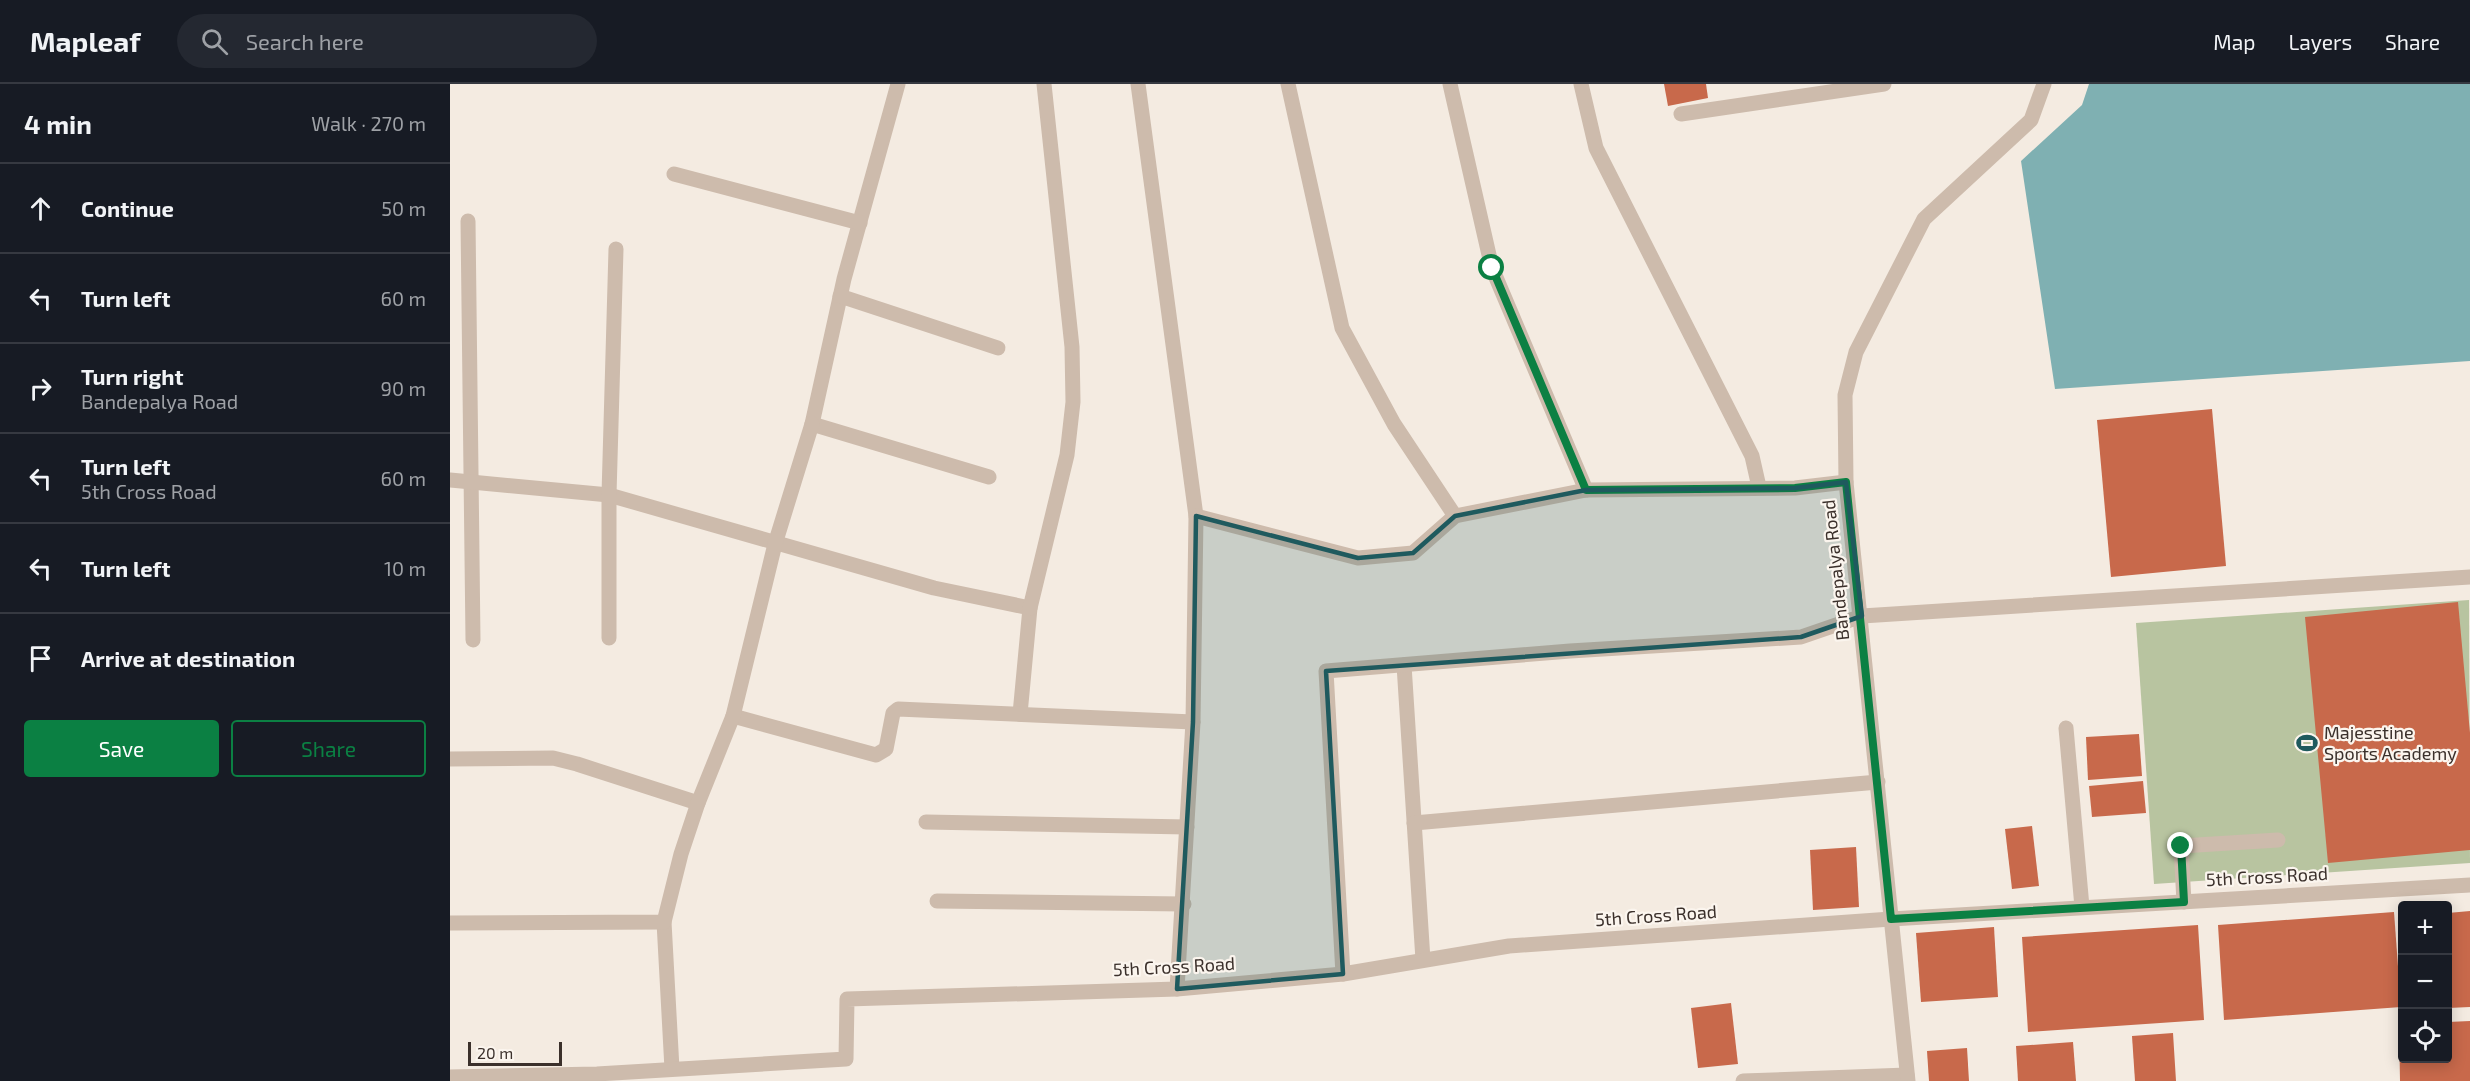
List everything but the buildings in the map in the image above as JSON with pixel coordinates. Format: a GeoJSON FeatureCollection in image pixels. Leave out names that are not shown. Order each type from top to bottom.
{"type":"FeatureCollection","features":[{"type":"Feature","properties":{"kind":"street"},"geometry":{"type":"LineString","coordinates":[[450,1077],[672,1070],[664,922],[681,854],[698,803],[734,716],[775,544],[812,424],[840,296],[898,84]]}},
{"type":"Feature","properties":{"kind":"street"},"geometry":{"type":"LineString","coordinates":[[1020,714],[1030,608],[1068,455],[1073,402],[1072,347],[1044,84]]}},
{"type":"Feature","properties":{"kind":"street"},"geometry":{"type":"LineString","coordinates":[[1138,84],[1196,516],[1192,722],[1184,904],[1177,989]]}},
{"type":"Feature","properties":{"kind":"street"},"geometry":{"type":"LineString","coordinates":[[1288,84],[1342,328],[1394,424],[1455,516]]}},
{"type":"Feature","properties":{"kind":"street"},"geometry":{"type":"LineString","coordinates":[[1450,84],[1492,268],[1586,490]]}},
{"type":"Feature","properties":{"kind":"street"},"geometry":{"type":"LineString","coordinates":[[1581,84],[1596,148],[1752,456],[1759,487]]}},
{"type":"Feature","properties":{"kind":"street"},"geometry":{"type":"LineString","coordinates":[[1681,114],[1884,84]]}},
{"type":"Feature","properties":{"kind":"street","name":"Bandepalya Road"},"geometry":{"type":"LineString","coordinates":[[1908,1078],[1862,616],[1846,482],[1845,395],[1856,352],[1924,219],[2031,120],[2044,84]]}},
{"type":"Feature","properties":{"kind":"street"},"geometry":{"type":"LineString","coordinates":[[674,174],[860,223]]}},
{"type":"Feature","properties":{"kind":"street"},"geometry":{"type":"LineString","coordinates":[[468,220],[473,640]]}},
{"type":"Feature","properties":{"kind":"street"},"geometry":{"type":"LineString","coordinates":[[609,638],[609,495],[616,249]]}},
{"type":"Feature","properties":{"kind":"street"},"geometry":{"type":"LineString","coordinates":[[840,296],[998,348]]}},
{"type":"Feature","properties":{"kind":"street"},"geometry":{"type":"LineString","coordinates":[[812,424],[989,477]]}},
{"type":"Feature","properties":{"kind":"street"},"geometry":{"type":"LineString","coordinates":[[450,480],[609,495],[934,588],[1030,608]]}},
{"type":"Feature","properties":{"kind":"street"},"geometry":{"type":"LineString","coordinates":[[1196,516],[1358,558],[1413,553],[1455,516],[1586,490],[1795,488],[1846,482]]}},
{"type":"Feature","properties":{"kind":"street"},"geometry":{"type":"LineString","coordinates":[[1343,974],[1326,671],[1570,651],[1801,637],[1862,616],[2470,577]]}},
{"type":"Feature","properties":{"kind":"street"},"geometry":{"type":"LineString","coordinates":[[1404,665],[1423,960]]}},
{"type":"Feature","properties":{"kind":"street"},"geometry":{"type":"LineString","coordinates":[[734,716],[876,755],[886,749],[893,712],[898,710],[1192,722]]}},
{"type":"Feature","properties":{"kind":"street"},"geometry":{"type":"LineString","coordinates":[[2066,728],[2082,907]]}},
{"type":"Feature","properties":{"kind":"street"},"geometry":{"type":"LineString","coordinates":[[450,759],[553,758],[698,803]]}},
{"type":"Feature","properties":{"kind":"street"},"geometry":{"type":"LineString","coordinates":[[1414,823],[1878,782]]}},
{"type":"Feature","properties":{"kind":"street"},"geometry":{"type":"LineString","coordinates":[[926,822],[1187,827]]}},
{"type":"Feature","properties":{"kind":"street"},"geometry":{"type":"LineString","coordinates":[[2184,902],[2181,846],[2278,840]]}},
{"type":"Feature","properties":{"kind":"street","name":"5th Cross Road"},"geometry":{"type":"LineString","coordinates":[[672,1070],[846,1059],[847,999],[1177,989],[1343,974],[1509,946],[1891,919],[2470,885]]}},
{"type":"Feature","properties":{"kind":"street"},"geometry":{"type":"LineString","coordinates":[[937,901],[1184,904]]}},
{"type":"Feature","properties":{"kind":"street"},"geometry":{"type":"LineString","coordinates":[[450,923],[664,922]]}},
{"type":"Feature","properties":{"kind":"street"},"geometry":{"type":"LineString","coordinates":[[1743,1081],[1908,1078]]}},
{"type":"Feature","properties":{"kind":"highlighted area"},"geometry":{"type":"Polygon","coordinates":[[[1846,482],[1862,616],[1801,637],[1326,671],[1343,974],[1177,989],[1193,722],[1196,516],[1358,558],[1413,553],[1455,516],[1586,490],[1795,488],[1846,482]]]}},
{"type":"Feature","properties":{"kind":"green space","name":"Majesstine Sports Academy"},"geometry":{"type":"Polygon","coordinates":[[[2469,600],[2470,863],[2154,884],[2136,623],[2469,600]]]}},
{"type":"Feature","properties":{"kind":"water"},"geometry":{"type":"Polygon","coordinates":[[[2089,84],[2470,84],[2470,361],[2055,389],[2021,161],[2082,105],[2089,84]]]}},
{"type":"Feature","properties":{"kind":"place","name":"Majesstine Sports Academy"},"geometry":{"type":"Point","coordinates":[2307,743]}},
{"type":"Feature","properties":{"kind":"route"},"geometry":{"type":"LineString","coordinates":[[1492,268],[1586,490],[1795,488],[1846,482],[1862,616],[1891,919],[2184,902],[2181,846]]}}]}
